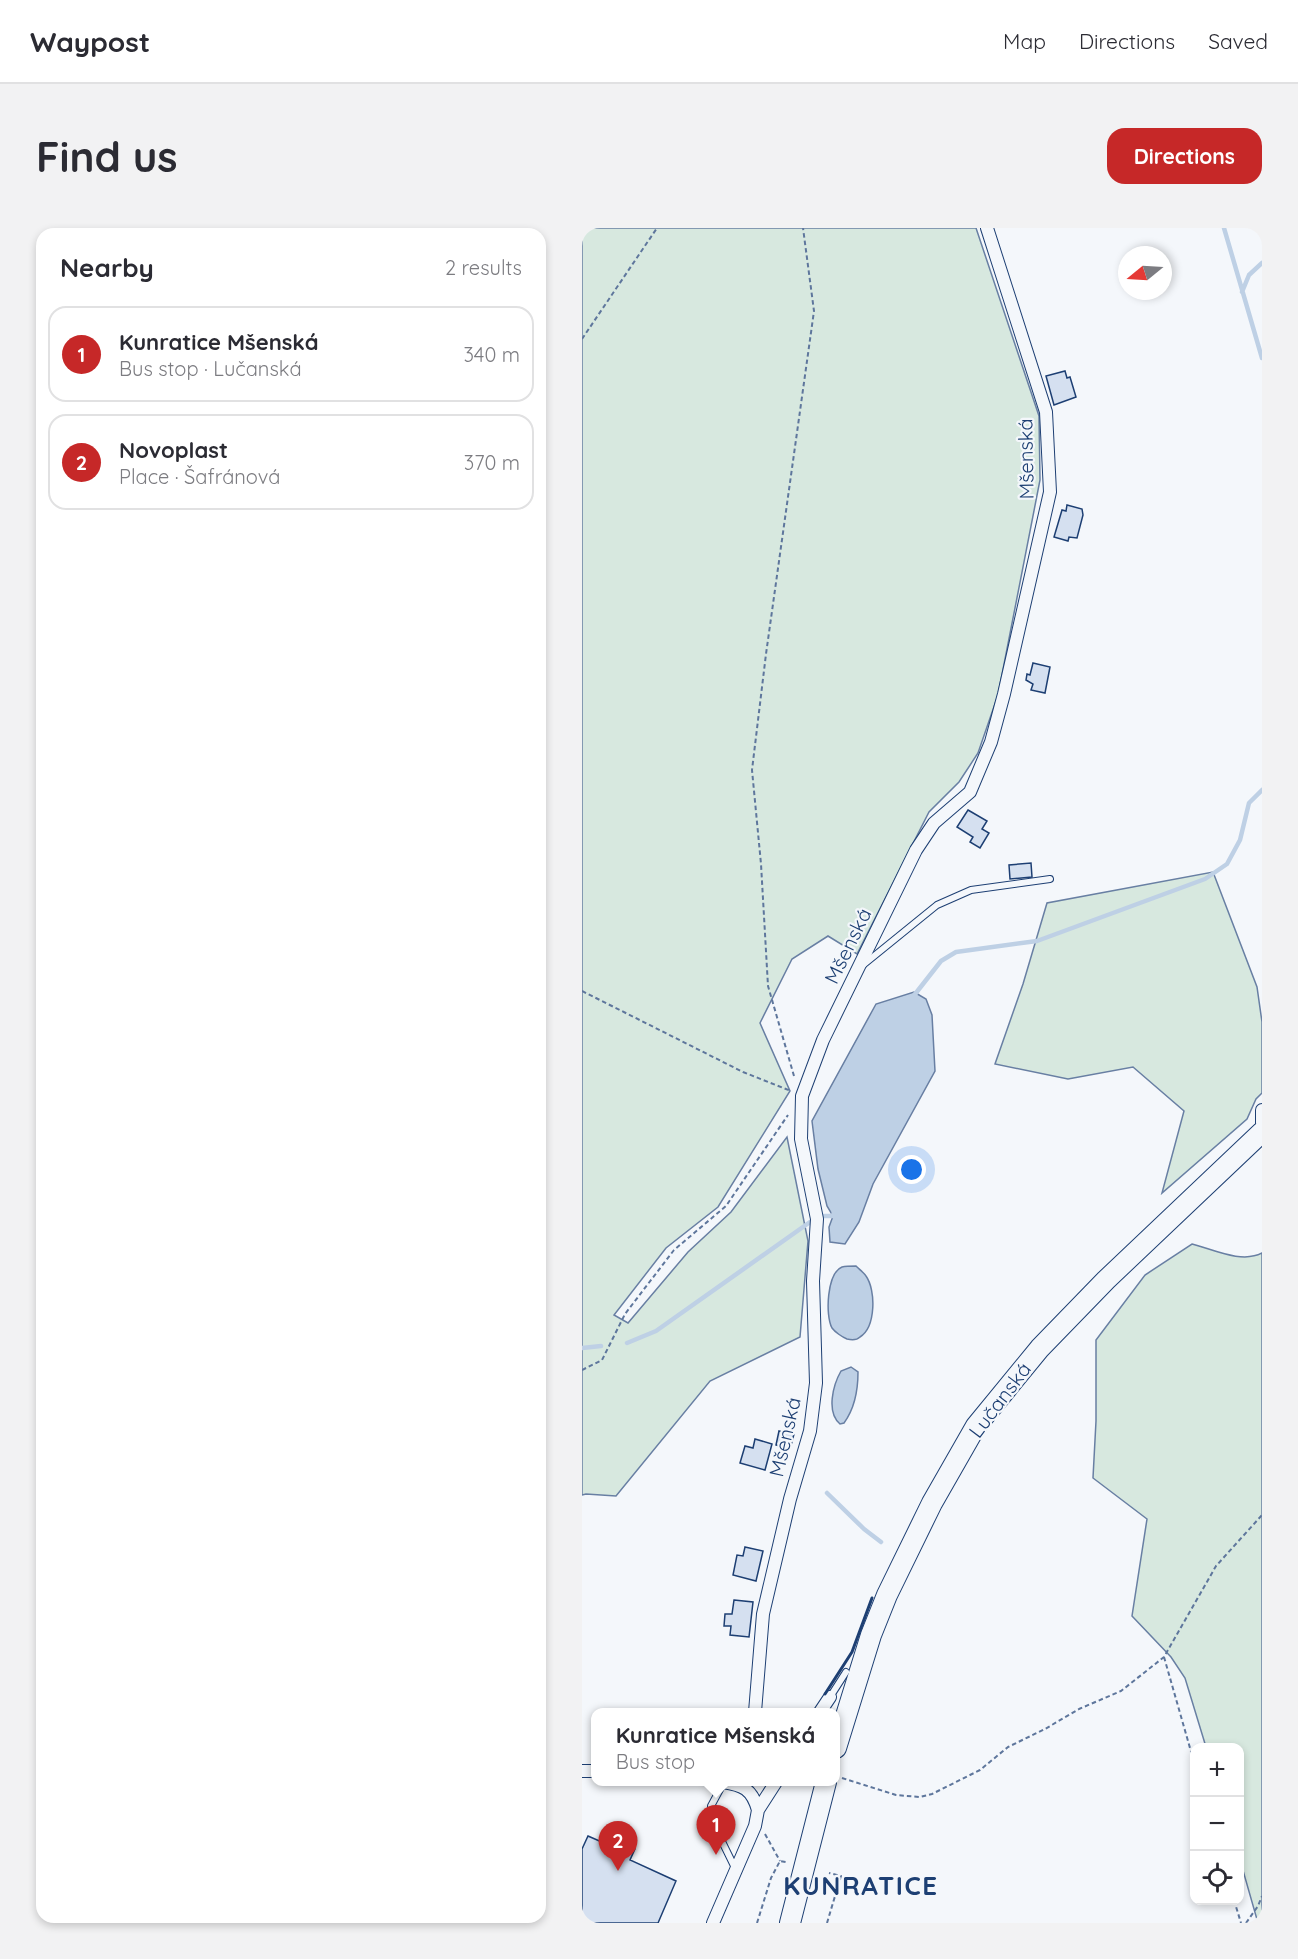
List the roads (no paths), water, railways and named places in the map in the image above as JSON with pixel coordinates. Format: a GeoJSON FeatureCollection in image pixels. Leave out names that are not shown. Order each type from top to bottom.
{"type":"FeatureCollection","features":[{"type":"Feature","properties":{"kind":"main road","name":"Lučanská"},"geometry":{"type":"LineString","coordinates":[[840,1735],[871,1635],[907,1551],[976,1426],[1040,1348],[1106,1280],[1262,1132]]}},
{"type":"Feature","properties":{"kind":"main road"},"geometry":{"type":"LineString","coordinates":[[790,1923],[825,1786]]}},
{"type":"Feature","properties":{"kind":"street","name":"Mšenská"},"geometry":{"type":"LineString","coordinates":[[755,1708],[763,1614],[790,1499],[810,1431],[816,1383],[813,1281],[817,1219],[801,1139],[802,1096],[823,1040],[916,850],[934,823],[970,792],[992,742],[1048,504],[1050,471],[1046,412],[987,228]]}},
{"type":"Feature","properties":{"kind":"street"},"geometry":{"type":"LineString","coordinates":[[1262,1110],[1262,1124]]}},
{"type":"Feature","properties":{"kind":"street"},"geometry":{"type":"LineString","coordinates":[[823,1708],[830,1697]]}},
{"type":"Feature","properties":{"kind":"street"},"geometry":{"type":"LineString","coordinates":[[758,1810],[773,1786]]}},
{"type":"Feature","properties":{"kind":"street"},"geometry":{"type":"LineString","coordinates":[[713,1923],[756,1826],[758,1810],[750,1787]]}},
{"type":"Feature","properties":{"kind":"lane"},"geometry":{"type":"LineString","coordinates":[[858,969],[937,905],[971,890],[1050,879]]}},
{"type":"Feature","properties":{"kind":"lane"},"geometry":{"type":"LineString","coordinates":[[830,1697],[846,1672]]}},
{"type":"Feature","properties":{"kind":"lane"},"geometry":{"type":"LineString","coordinates":[[721,1786],[711,1806],[711,1819],[736,1869]]}},
{"type":"Feature","properties":{"kind":"water"},"geometry":{"type":"Polygon","coordinates":[[[914,992],[926,999],[932,1015],[935,1071],[873,1184],[859,1222],[845,1244],[830,1242],[829,1227],[833,1216],[827,1206],[818,1169],[812,1121],[876,1004],[914,992]]]}},
{"type":"Feature","properties":{"kind":"water"},"geometry":{"type":"Polygon","coordinates":[[[856,1266],[869,1282],[873,1308],[872,1317],[865,1332],[859,1338],[850,1340],[832,1328],[828,1305],[830,1286],[837,1271],[842,1267],[856,1266]]]}},
{"type":"Feature","properties":{"kind":"water"},"geometry":{"type":"Polygon","coordinates":[[[851,1367],[858,1372],[856,1393],[848,1417],[844,1423],[840,1424],[833,1413],[833,1391],[841,1371],[851,1367]]]}},
{"type":"Feature","properties":{"kind":"waterway"},"geometry":{"type":"LineString","coordinates":[[1224,228],[1262,358]]}},
{"type":"Feature","properties":{"kind":"waterway"},"geometry":{"type":"LineString","coordinates":[[1242,292],[1249,275],[1262,263]]}},
{"type":"Feature","properties":{"kind":"waterway"},"geometry":{"type":"LineString","coordinates":[[912,998],[941,961],[956,952],[1037,941],[1205,879],[1227,864],[1240,840],[1249,803],[1262,790]]}},
{"type":"Feature","properties":{"kind":"waterway"},"geometry":{"type":"LineString","coordinates":[[823,1216],[833,1216],[834,1212]]}},
{"type":"Feature","properties":{"kind":"waterway"},"geometry":{"type":"LineString","coordinates":[[627,1343],[656,1331],[810,1222]]}},
{"type":"Feature","properties":{"kind":"waterway"},"geometry":{"type":"LineString","coordinates":[[582,1348],[601,1346]]}},
{"type":"Feature","properties":{"kind":"waterway"},"geometry":{"type":"LineString","coordinates":[[827,1493],[881,1542]]}},
{"type":"Feature","properties":{"kind":"place","name":"Kunratice Mšenská"},"geometry":{"type":"Point","coordinates":[716,1855]}},
{"type":"Feature","properties":{"kind":"place","name":"Novoplast"},"geometry":{"type":"Point","coordinates":[618,1871]}},
{"type":"Feature","properties":{"kind":"district","name":"KUNRATICE"},"geometry":{"type":"Point","coordinates":[861,1886]}}]}
